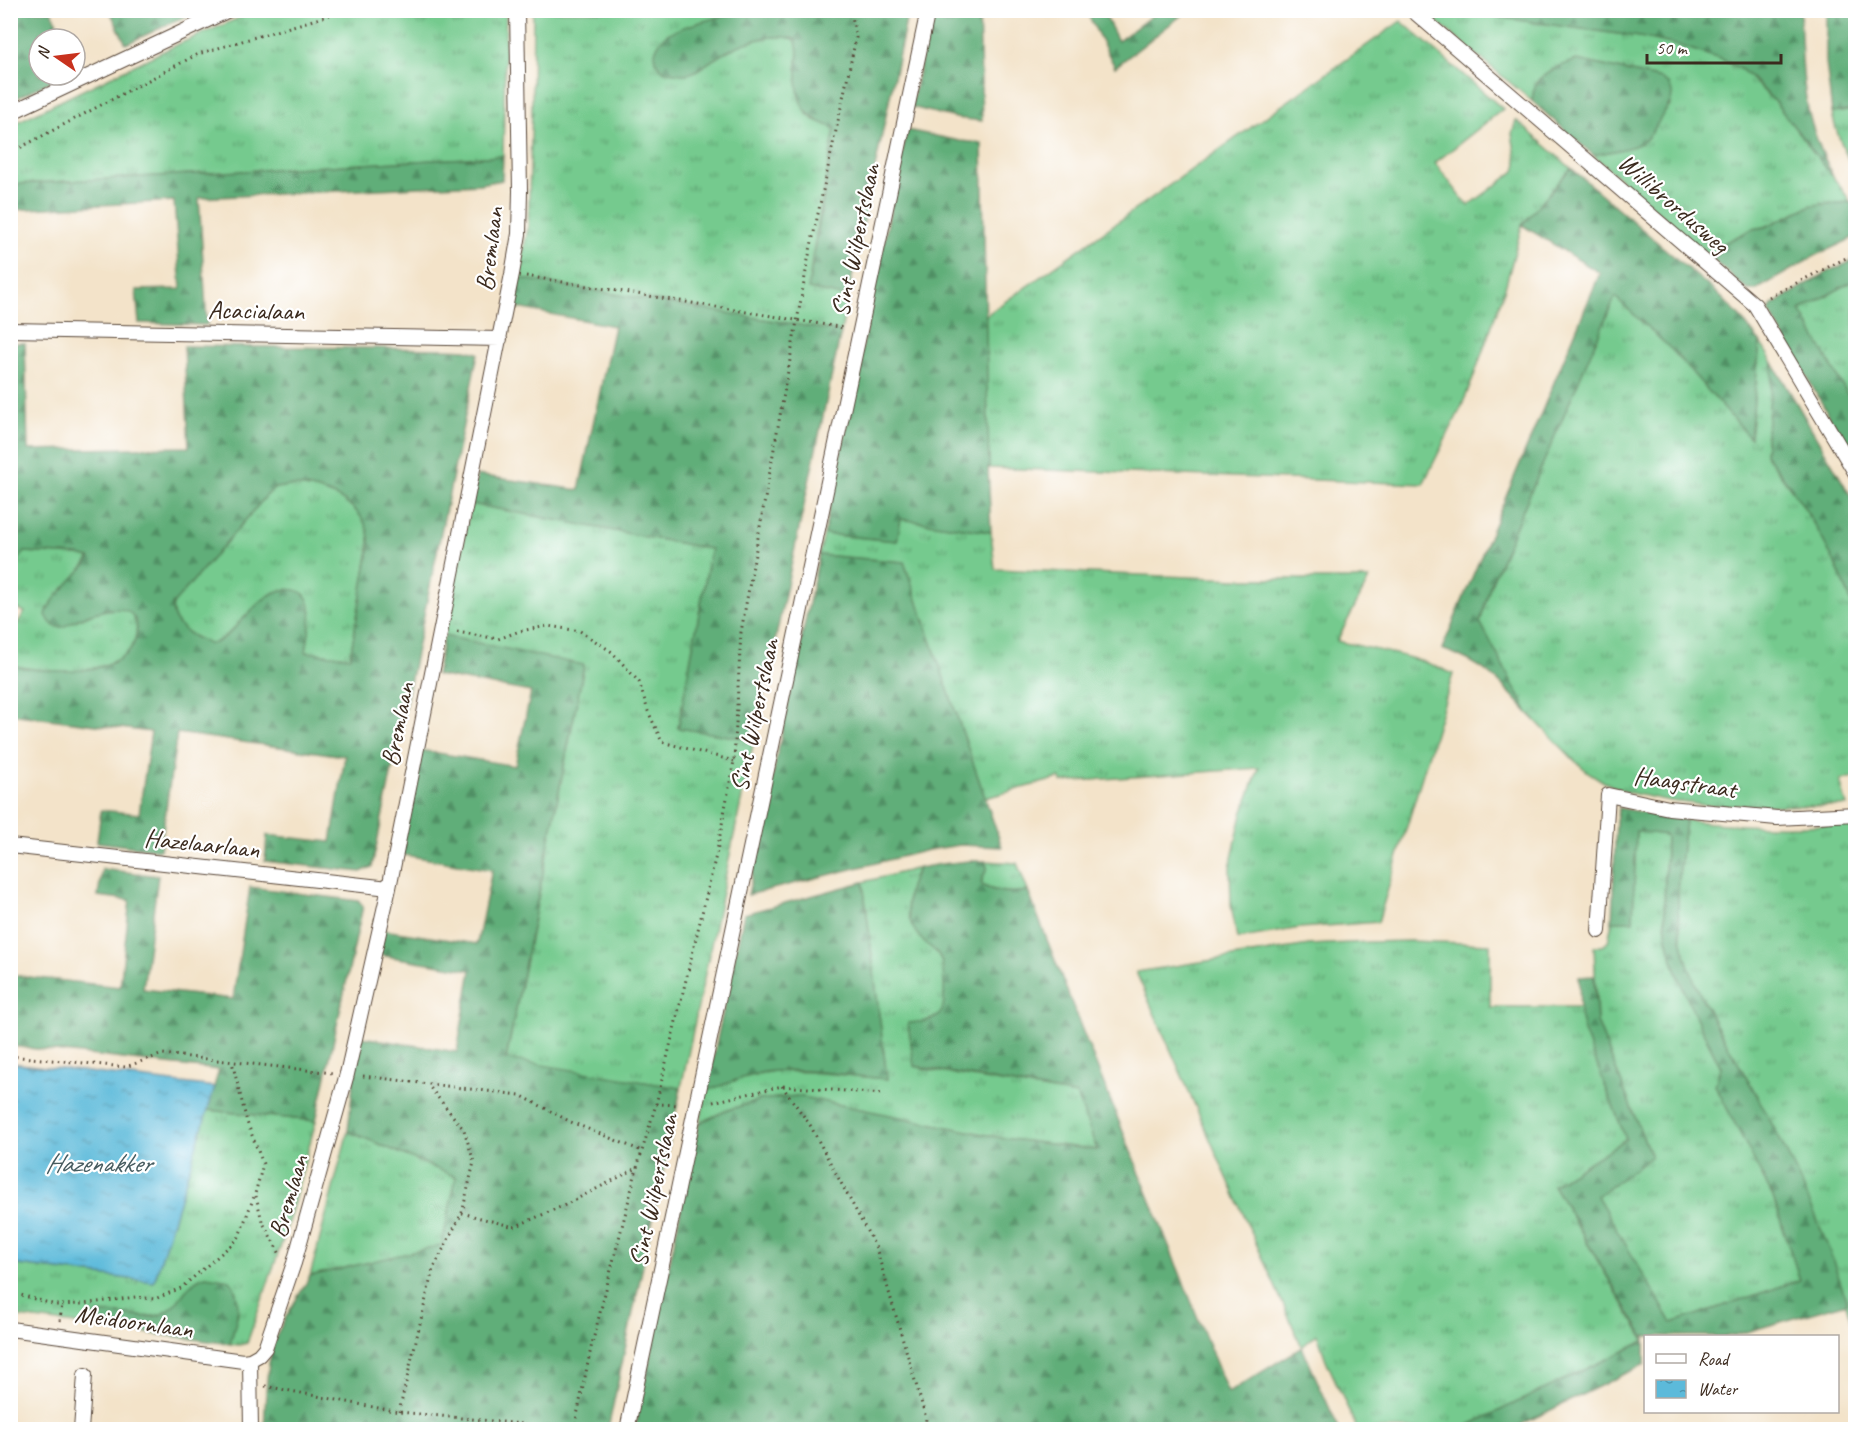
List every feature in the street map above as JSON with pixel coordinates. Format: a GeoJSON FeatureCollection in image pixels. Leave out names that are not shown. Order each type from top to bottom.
{"type":"FeatureCollection","features":[{"type":"Feature","properties":{"kind":"street"},"geometry":{"type":"LineString","coordinates":[[10,113],[229,10]]}},
{"type":"Feature","properties":{"kind":"street","name":"Bremlaan"},"geometry":{"type":"LineString","coordinates":[[250,1360],[265,1348],[290,1273],[347,1074],[389,888],[500,339],[519,234],[517,10]]}},
{"type":"Feature","properties":{"kind":"street","name":"Sint Wilpertslaan"},"geometry":{"type":"LineString","coordinates":[[627,1430],[928,10]]}},
{"type":"Feature","properties":{"kind":"street","name":"Willibrordusweg"},"geometry":{"type":"LineString","coordinates":[[1412,10],[1755,304],[1856,474]]}},
{"type":"Feature","properties":{"kind":"street","name":"Acacialaan"},"geometry":{"type":"LineString","coordinates":[[10,330],[500,339]]}},
{"type":"Feature","properties":{"kind":"street","name":"Haagstraat"},"geometry":{"type":"LineString","coordinates":[[1599,930],[1608,795],[1669,808],[1777,818],[1856,814]]}},
{"type":"Feature","properties":{"kind":"street","name":"Hazelaarlaan"},"geometry":{"type":"LineString","coordinates":[[10,846],[389,888]]}},
{"type":"Feature","properties":{"kind":"street","name":"Meidoornlaan"},"geometry":{"type":"LineString","coordinates":[[10,1329],[250,1360]]}},
{"type":"Feature","properties":{"kind":"street"},"geometry":{"type":"LineString","coordinates":[[250,1360],[250,1430]]}},
{"type":"Feature","properties":{"kind":"street"},"geometry":{"type":"LineString","coordinates":[[81,1430],[85,1375]]}},
{"type":"Feature","properties":{"kind":"path"},"geometry":{"type":"LineString","coordinates":[[10,153],[198,54],[347,10]]}},
{"type":"Feature","properties":{"kind":"path"},"geometry":{"type":"LineString","coordinates":[[575,1429],[591,1348],[637,1168],[656,1104],[717,851],[734,761],[741,632],[808,260],[856,38],[851,10]]}},
{"type":"Feature","properties":{"kind":"path"},"geometry":{"type":"LineString","coordinates":[[1755,304],[1856,253]]}},
{"type":"Feature","properties":{"kind":"path"},"geometry":{"type":"LineString","coordinates":[[512,274],[861,331]]}},
{"type":"Feature","properties":{"kind":"path"},"geometry":{"type":"LineString","coordinates":[[440,629],[498,639],[520,631],[548,626],[580,632],[612,652],[639,682],[648,711],[662,742],[734,761]]}},
{"type":"Feature","properties":{"kind":"path"},"geometry":{"type":"LineString","coordinates":[[10,1056],[125,1066],[163,1054],[520,1095],[571,1122],[642,1151]]}},
{"type":"Feature","properties":{"kind":"path"},"geometry":{"type":"LineString","coordinates":[[10,1292],[56,1305],[136,1297],[155,1299],[181,1288],[238,1239],[255,1194],[263,1164],[247,1122],[232,1062]]}},
{"type":"Feature","properties":{"kind":"path"},"geometry":{"type":"LineString","coordinates":[[399,1412],[433,1269],[462,1213],[474,1162],[464,1130],[428,1085]]}},
{"type":"Feature","properties":{"kind":"path"},"geometry":{"type":"LineString","coordinates":[[656,1104],[696,1105],[782,1086],[883,1094]]}},
{"type":"Feature","properties":{"kind":"path"},"geometry":{"type":"LineString","coordinates":[[782,1086],[810,1125],[876,1248],[926,1418],[925,1430]]}},
{"type":"Feature","properties":{"kind":"path"},"geometry":{"type":"LineString","coordinates":[[462,1213],[514,1227],[565,1205],[637,1168]]}},
{"type":"Feature","properties":{"kind":"path"},"geometry":{"type":"LineString","coordinates":[[255,1194],[262,1221],[290,1273]]}},
{"type":"Feature","properties":{"kind":"path"},"geometry":{"type":"LineString","coordinates":[[251,1384],[399,1412],[585,1430]]}},
{"type":"Feature","properties":{"kind":"green space"},"geometry":{"type":"Polygon","coordinates":[[[11,10],[51,11],[59,27],[27,27],[27,87],[39,87],[11,101],[11,10]]]}},
{"type":"Feature","properties":{"kind":"green space"},"geometry":{"type":"Polygon","coordinates":[[[110,11],[197,11],[126,44],[110,11]]]}},
{"type":"Feature","properties":{"kind":"green space"},"geometry":{"type":"Polygon","coordinates":[[[255,11],[506,11],[503,156],[18,184],[11,187],[11,125],[174,46],[255,11]]]}},
{"type":"Feature","properties":{"kind":"green space"},"geometry":{"type":"Polygon","coordinates":[[[533,11],[747,11],[687,27],[672,72],[681,74],[694,72],[718,56],[745,43],[776,37],[795,39],[798,46],[797,67],[807,114],[835,128],[812,258],[809,289],[848,297],[841,332],[518,278],[528,227],[533,11]]]}},
{"type":"Feature","properties":{"kind":"green space"},"geometry":{"type":"Polygon","coordinates":[[[747,11],[908,11],[848,297],[808,289],[835,128],[814,119],[802,106],[798,89],[798,53],[795,39],[776,37],[746,43],[727,51],[688,74],[663,71],[657,64],[656,49],[666,35],[693,24],[747,11]]]}},
{"type":"Feature","properties":{"kind":"green space"},"geometry":{"type":"Polygon","coordinates":[[[932,11],[979,11],[982,121],[956,118],[911,107],[932,11]]]}},
{"type":"Feature","properties":{"kind":"green space"},"geometry":{"type":"Polygon","coordinates":[[[1086,11],[1103,11],[1118,41],[1158,11],[1187,11],[1115,67],[1086,11]]]}},
{"type":"Feature","properties":{"kind":"green space"},"geometry":{"type":"Polygon","coordinates":[[[1424,11],[1454,11],[1640,37],[1681,46],[1723,60],[1742,70],[1775,102],[1851,202],[1812,205],[1765,227],[1752,229],[1722,244],[1714,261],[1593,155],[1638,144],[1670,106],[1668,84],[1662,79],[1577,60],[1542,77],[1535,87],[1532,101],[1424,11]]]}},
{"type":"Feature","properties":{"kind":"green space"},"geometry":{"type":"Polygon","coordinates":[[[1454,11],[1800,11],[1807,104],[1817,140],[1833,177],[1775,102],[1742,70],[1723,60],[1681,46],[1640,37],[1454,11]]]}},
{"type":"Feature","properties":{"kind":"green space"},"geometry":{"type":"Polygon","coordinates":[[[1826,11],[1855,11],[1855,110],[1832,113],[1826,62],[1826,11]]]}},
{"type":"Feature","properties":{"kind":"green space"},"geometry":{"type":"Polygon","coordinates":[[[1401,21],[1503,109],[1435,163],[1468,206],[1515,171],[1517,163],[1512,134],[1516,120],[1571,168],[1522,225],[1505,288],[1475,373],[1461,408],[1423,484],[989,468],[985,316],[1401,21]]]}},
{"type":"Feature","properties":{"kind":"green space"},"geometry":{"type":"Polygon","coordinates":[[[1577,60],[1662,79],[1668,84],[1672,94],[1670,104],[1646,139],[1628,148],[1593,155],[1532,101],[1535,87],[1542,77],[1577,60]]]}},
{"type":"Feature","properties":{"kind":"green space"},"geometry":{"type":"Polygon","coordinates":[[[1855,110],[1855,173],[1832,113],[1855,110]]]}},
{"type":"Feature","properties":{"kind":"green space"},"geometry":{"type":"Polygon","coordinates":[[[907,130],[982,143],[991,532],[901,519],[897,541],[824,534],[907,130]]]}},
{"type":"Feature","properties":{"kind":"green space"},"geometry":{"type":"Polygon","coordinates":[[[503,156],[502,180],[480,184],[199,198],[207,325],[139,323],[136,290],[181,289],[174,201],[11,210],[11,187],[18,184],[503,156]]]}},
{"type":"Feature","properties":{"kind":"green space"},"geometry":{"type":"Polygon","coordinates":[[[1571,168],[1722,298],[1760,342],[1750,438],[1673,351],[1615,297],[1490,586],[1480,622],[1528,713],[1490,674],[1470,661],[1442,649],[1600,273],[1522,225],[1571,168]]]}},
{"type":"Feature","properties":{"kind":"green space"},"geometry":{"type":"Polygon","coordinates":[[[1851,202],[1855,209],[1855,237],[1815,256],[1756,290],[1748,290],[1714,261],[1722,244],[1753,229],[1765,227],[1812,205],[1851,202]]]}},
{"type":"Feature","properties":{"kind":"green space"},"geometry":{"type":"Polygon","coordinates":[[[1855,260],[1855,280],[1800,310],[1855,408],[1855,461],[1769,311],[1772,305],[1829,271],[1855,260]]]}},
{"type":"Feature","properties":{"kind":"green space"},"geometry":{"type":"Polygon","coordinates":[[[518,278],[841,332],[754,740],[678,728],[711,549],[471,504],[477,475],[579,490],[614,326],[512,307],[518,278]]]}},
{"type":"Feature","properties":{"kind":"green space"},"geometry":{"type":"Polygon","coordinates":[[[1855,280],[1855,408],[1800,310],[1855,280]]]}},
{"type":"Feature","properties":{"kind":"green space"},"geometry":{"type":"Polygon","coordinates":[[[1615,296],[1673,351],[1750,437],[1760,342],[1773,363],[1765,454],[1800,501],[1819,533],[1836,564],[1855,611],[1855,778],[1840,780],[1847,806],[1704,805],[1626,792],[1604,782],[1575,761],[1528,713],[1480,622],[1490,586],[1615,296]]]}},
{"type":"Feature","properties":{"kind":"green space"},"geometry":{"type":"Polygon","coordinates":[[[11,343],[25,343],[28,450],[189,447],[184,346],[446,349],[478,353],[372,867],[361,872],[265,861],[267,835],[331,842],[345,756],[177,733],[160,850],[97,842],[101,810],[139,814],[151,732],[11,714],[11,665],[62,671],[100,667],[116,661],[129,651],[136,637],[135,620],[129,612],[110,609],[81,618],[63,627],[54,626],[50,622],[46,615],[53,601],[90,558],[78,555],[25,552],[11,569],[11,343]],[[304,487],[275,488],[267,495],[173,604],[175,618],[184,630],[212,644],[223,638],[271,594],[282,590],[295,590],[303,593],[310,607],[306,652],[350,657],[369,550],[369,535],[356,511],[345,502],[333,495],[304,487]]]}},
{"type":"Feature","properties":{"kind":"green space"},"geometry":{"type":"Polygon","coordinates":[[[1773,363],[1855,503],[1855,611],[1838,569],[1817,529],[1793,490],[1765,454],[1773,363]]]}},
{"type":"Feature","properties":{"kind":"green space"},"geometry":{"type":"Polygon","coordinates":[[[290,486],[319,490],[345,502],[364,522],[369,535],[369,550],[350,658],[306,652],[311,613],[305,595],[291,590],[279,591],[267,597],[223,638],[212,644],[191,635],[179,625],[175,618],[173,604],[267,495],[275,488],[290,486]]]}},
{"type":"Feature","properties":{"kind":"green space"},"geometry":{"type":"Polygon","coordinates":[[[471,504],[711,549],[678,728],[754,740],[681,1088],[506,1060],[584,666],[444,636],[471,504]]]}},
{"type":"Feature","properties":{"kind":"green space"},"geometry":{"type":"Polygon","coordinates":[[[900,519],[991,532],[995,569],[1238,579],[1369,579],[1337,641],[1411,658],[1453,674],[1378,922],[1300,928],[1237,939],[1231,905],[1230,867],[1242,814],[1259,768],[1062,782],[1060,778],[985,798],[904,562],[819,555],[824,534],[897,541],[900,519]]]}},
{"type":"Feature","properties":{"kind":"green space"},"geometry":{"type":"Polygon","coordinates":[[[25,552],[78,555],[90,558],[75,578],[50,622],[60,627],[102,610],[117,608],[126,610],[132,614],[136,628],[136,636],[129,651],[97,668],[68,672],[11,665],[10,634],[25,612],[11,606],[11,569],[25,552]]]}},
{"type":"Feature","properties":{"kind":"green space"},"geometry":{"type":"Polygon","coordinates":[[[819,555],[904,562],[1002,847],[960,845],[928,850],[748,895],[819,555]]]}},
{"type":"Feature","properties":{"kind":"green space"},"geometry":{"type":"Polygon","coordinates":[[[444,636],[584,665],[506,1059],[681,1088],[608,1429],[264,1430],[272,1348],[284,1321],[310,1276],[442,1245],[456,1177],[348,1131],[355,1066],[362,1037],[457,1052],[471,970],[379,955],[384,930],[477,944],[492,870],[398,854],[420,750],[515,766],[531,692],[436,675],[444,636]]]}},
{"type":"Feature","properties":{"kind":"green space"},"geometry":{"type":"Polygon","coordinates":[[[1619,808],[1685,820],[1678,909],[1681,938],[1693,979],[1712,1019],[1756,1094],[1795,1170],[1829,1249],[1847,1303],[1735,1335],[1644,1335],[1644,1337],[1553,1185],[1626,1139],[1584,1031],[1580,1015],[1579,977],[1594,976],[1597,1022],[1651,1157],[1597,1196],[1672,1323],[1800,1280],[1773,1197],[1715,1085],[1721,1067],[1691,1006],[1672,958],[1665,916],[1666,835],[1636,831],[1633,921],[1612,921],[1616,820],[1619,808]]]}},
{"type":"Feature","properties":{"kind":"green space"},"geometry":{"type":"Polygon","coordinates":[[[1685,820],[1770,826],[1855,823],[1855,1336],[1825,1242],[1800,1181],[1771,1122],[1712,1018],[1686,958],[1678,909],[1685,820]]]}},
{"type":"Feature","properties":{"kind":"green space"},"geometry":{"type":"Polygon","coordinates":[[[1636,831],[1666,835],[1665,917],[1672,958],[1691,1006],[1721,1067],[1715,1085],[1773,1197],[1800,1280],[1672,1323],[1596,1196],[1651,1157],[1597,1022],[1594,946],[1602,946],[1608,942],[1612,921],[1633,920],[1636,831]]]}},
{"type":"Feature","properties":{"kind":"green space"},"geometry":{"type":"Polygon","coordinates":[[[985,861],[1017,863],[1028,891],[1005,892],[983,886],[981,883],[987,868],[985,861]]]}},
{"type":"Feature","properties":{"kind":"green space"},"geometry":{"type":"Polygon","coordinates":[[[985,861],[987,868],[981,882],[983,886],[1005,892],[1028,891],[1228,1393],[1302,1347],[1339,1429],[635,1429],[699,1123],[725,1111],[760,1100],[797,1096],[1002,1138],[1097,1150],[1077,1095],[914,1066],[908,1023],[928,1020],[939,1015],[943,1004],[944,984],[940,957],[923,941],[911,924],[908,905],[910,886],[919,868],[985,861]]]}},
{"type":"Feature","properties":{"kind":"green space"},"geometry":{"type":"Polygon","coordinates":[[[919,868],[913,877],[924,942],[938,954],[944,975],[945,994],[940,1015],[924,1022],[914,1066],[1078,1095],[1097,1150],[1002,1138],[797,1096],[760,1100],[725,1111],[700,1123],[706,1091],[742,1078],[774,1071],[887,1079],[863,882],[919,868]]]}},
{"type":"Feature","properties":{"kind":"green space"},"geometry":{"type":"Polygon","coordinates":[[[102,869],[158,876],[143,989],[233,999],[250,887],[359,901],[363,906],[316,1121],[207,1110],[219,1070],[11,1046],[11,975],[120,987],[130,900],[98,896],[102,869]]]}},
{"type":"Feature","properties":{"kind":"green space"},"geometry":{"type":"Polygon","coordinates":[[[863,882],[887,1079],[807,1071],[775,1071],[753,1075],[706,1091],[744,914],[863,882]]]}},
{"type":"Feature","properties":{"kind":"green space"},"geometry":{"type":"Polygon","coordinates":[[[1370,942],[1490,944],[1490,1007],[1580,1007],[1584,1031],[1626,1139],[1553,1185],[1644,1341],[1461,1429],[1357,1429],[1317,1334],[1302,1347],[1136,972],[1309,945],[1370,942]]]}},
{"type":"Feature","properties":{"kind":"green space"},"geometry":{"type":"Polygon","coordinates":[[[207,1110],[316,1121],[285,1234],[247,1343],[230,1344],[238,1312],[236,1293],[206,1276],[193,1283],[167,1312],[151,1317],[100,1315],[83,1325],[11,1316],[11,1264],[154,1282],[207,1110]]]}},
{"type":"Feature","properties":{"kind":"green space"},"geometry":{"type":"Polygon","coordinates":[[[348,1131],[457,1177],[442,1246],[310,1276],[348,1131]]]}},
{"type":"Feature","properties":{"kind":"green space"},"geometry":{"type":"Polygon","coordinates":[[[206,1276],[230,1280],[237,1296],[238,1312],[230,1344],[83,1325],[100,1314],[140,1317],[160,1315],[173,1307],[192,1283],[206,1276]]]}},
{"type":"Feature","properties":{"kind":"green space"},"geometry":{"type":"Polygon","coordinates":[[[1644,1341],[1644,1364],[1512,1429],[1461,1429],[1644,1341]]]}},
{"type":"Feature","properties":{"kind":"water","name":"Hazenakker"},"geometry":{"type":"Polygon","coordinates":[[[11,1063],[215,1087],[154,1282],[11,1264],[11,1063]]]}}]}
